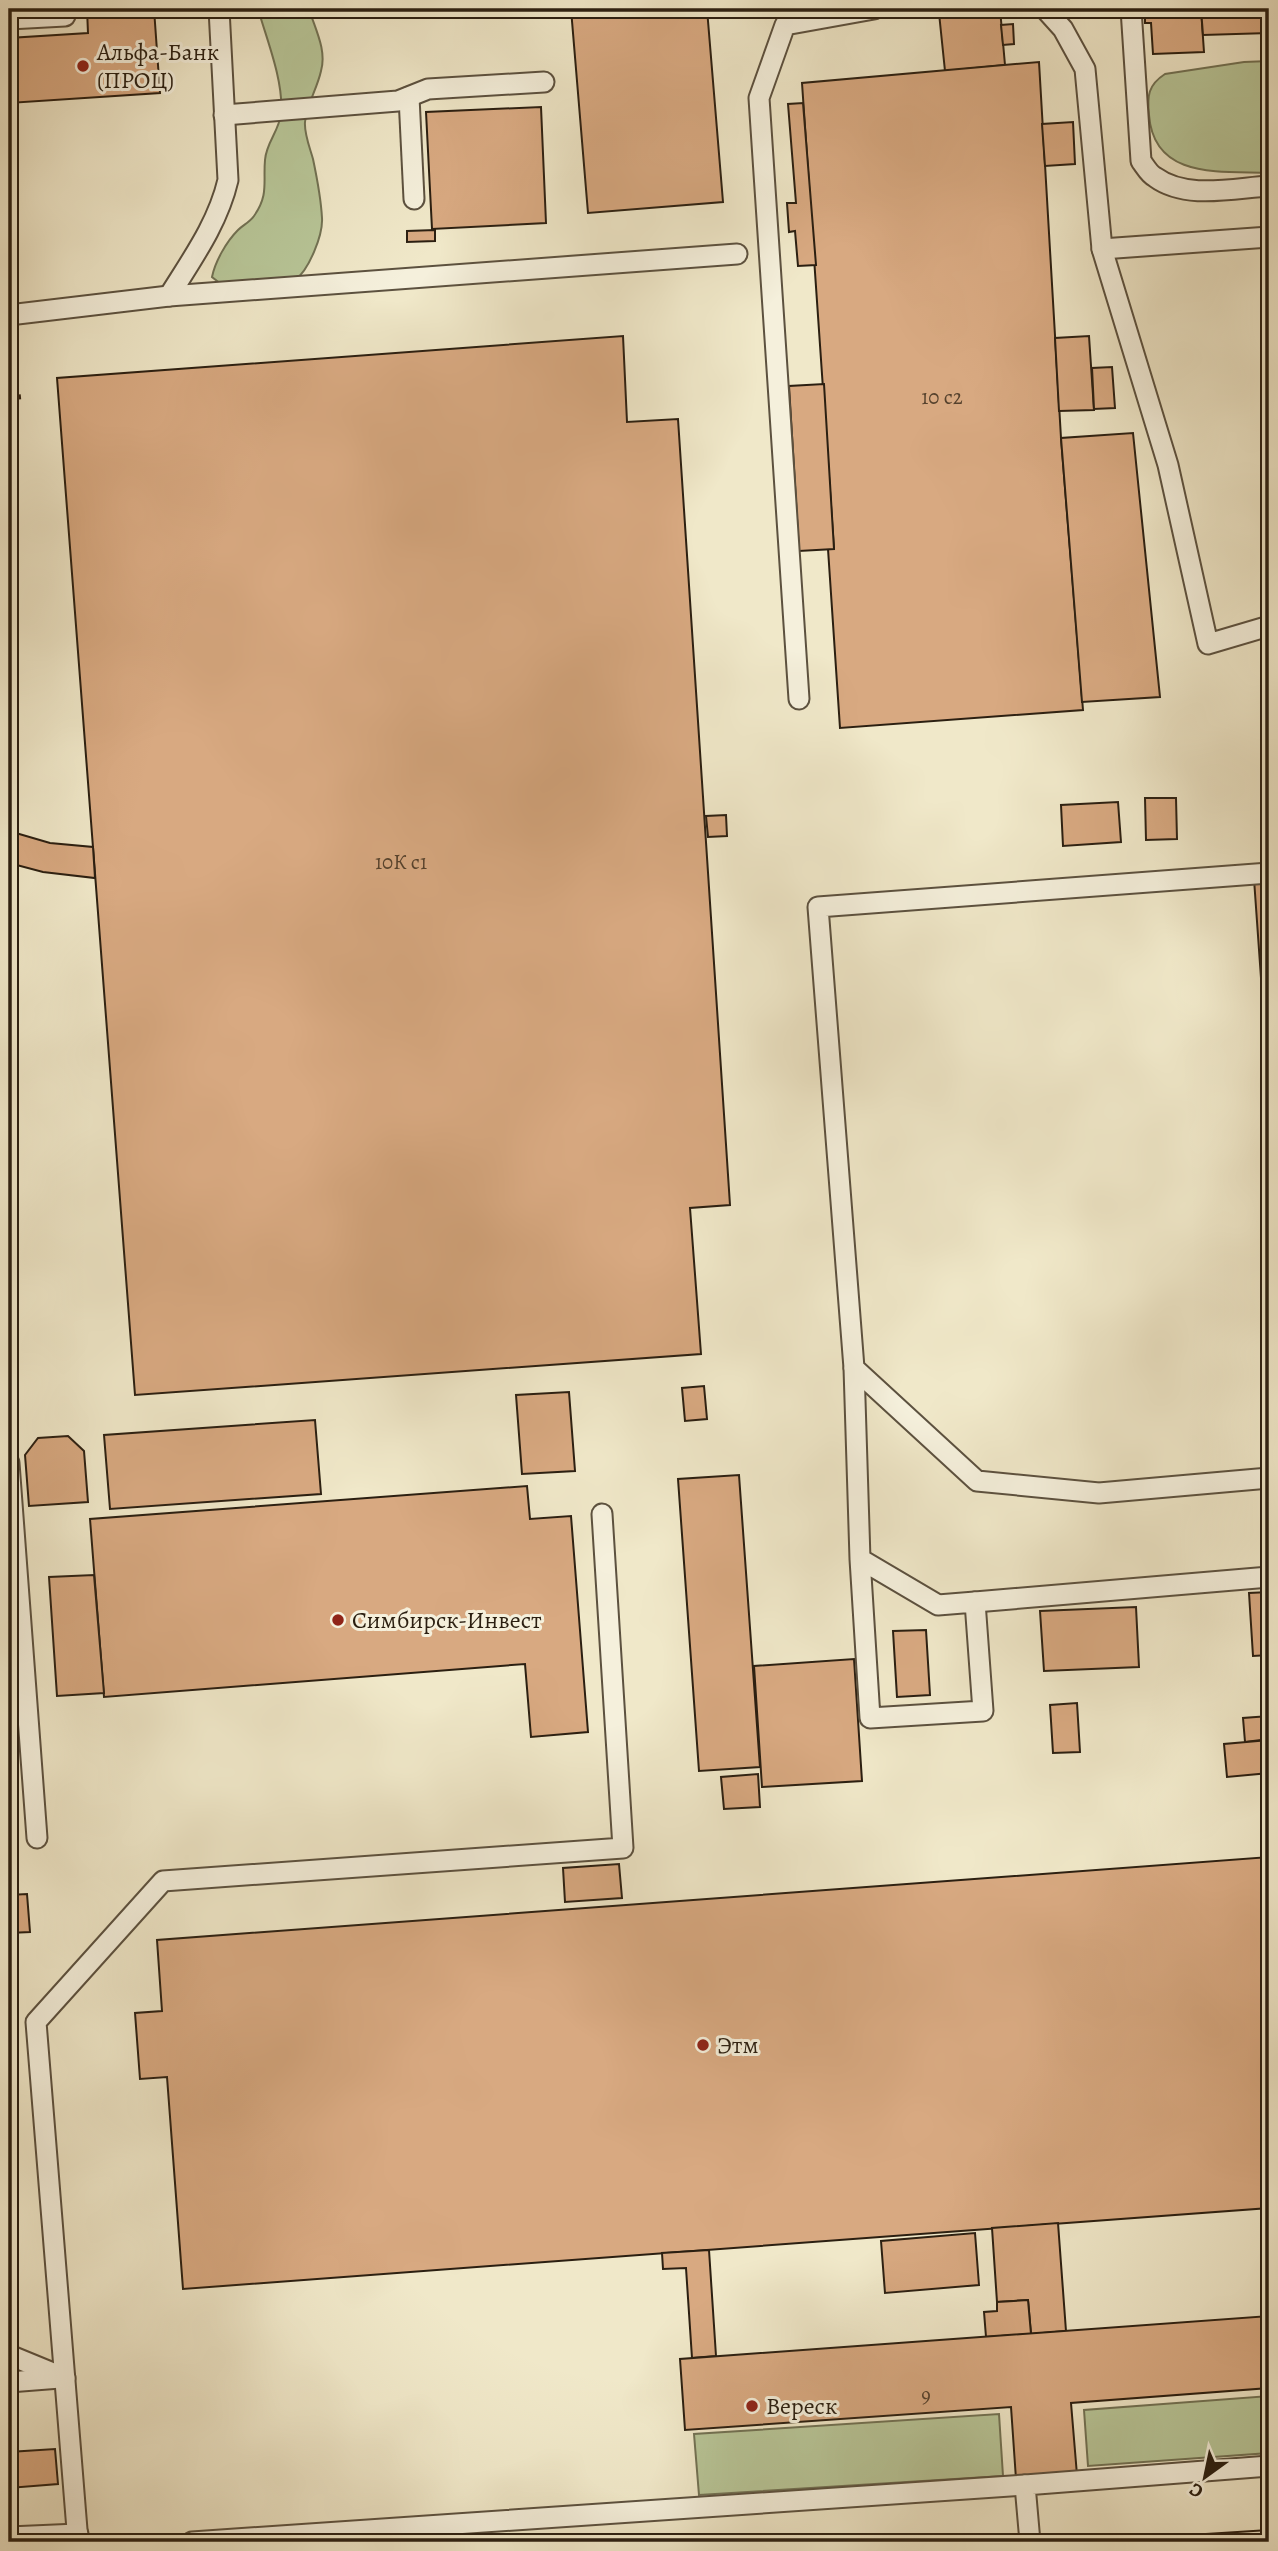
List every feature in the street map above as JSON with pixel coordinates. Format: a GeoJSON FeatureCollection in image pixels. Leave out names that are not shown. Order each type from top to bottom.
{"type":"FeatureCollection","features":[{"type":"Feature","properties":{"kind":"lane"},"geometry":{"type":"LineString","coordinates":[[9,19],[65,16],[62,9]]}},
{"type":"Feature","properties":{"kind":"lane"},"geometry":{"type":"LineString","coordinates":[[169,296],[222,205],[228,180],[219,9]]}},
{"type":"Feature","properties":{"kind":"lane"},"geometry":{"type":"LineString","coordinates":[[799,699],[759,98],[786,25],[874,9]]}},
{"type":"Feature","properties":{"kind":"lane"},"geometry":{"type":"LineString","coordinates":[[1045,9],[1063,29],[1085,69],[1102,249],[1168,465],[1208,644],[1269,626]]}},
{"type":"Feature","properties":{"kind":"lane"},"geometry":{"type":"LineString","coordinates":[[1131,9],[1141,161],[1154,177],[1176,187],[1199,191],[1269,186]]}},
{"type":"Feature","properties":{"kind":"lane"},"geometry":{"type":"LineString","coordinates":[[224,115],[398,101],[428,89],[544,82]]}},
{"type":"Feature","properties":{"kind":"lane"},"geometry":{"type":"LineString","coordinates":[[409,97],[414,199]]}},
{"type":"Feature","properties":{"kind":"lane"},"geometry":{"type":"LineString","coordinates":[[1102,249],[1269,237]]}},
{"type":"Feature","properties":{"kind":"lane"},"geometry":{"type":"LineString","coordinates":[[9,315],[169,296],[737,254]]}},
{"type":"Feature","properties":{"kind":"lane"},"geometry":{"type":"LineString","coordinates":[[975,1602],[983,1711],[870,1718],[860,1559],[854,1368],[818,906],[1269,873]]}},
{"type":"Feature","properties":{"kind":"lane"},"geometry":{"type":"LineString","coordinates":[[854,1368],[977,1481],[1099,1493],[1269,1478]]}},
{"type":"Feature","properties":{"kind":"lane"},"geometry":{"type":"LineString","coordinates":[[9,1463],[37,1838]]}},
{"type":"Feature","properties":{"kind":"lane"},"geometry":{"type":"LineString","coordinates":[[9,2537],[78,2538],[36,2022],[163,1881],[623,1848],[602,1514]]}},
{"type":"Feature","properties":{"kind":"lane"},"geometry":{"type":"LineString","coordinates":[[860,1559],[938,1605],[1269,1577]]}},
{"type":"Feature","properties":{"kind":"lane"},"geometry":{"type":"LineString","coordinates":[[9,2355],[65,2378]]}},
{"type":"Feature","properties":{"kind":"lane"},"geometry":{"type":"LineString","coordinates":[[9,2382],[65,2378]]}},
{"type":"Feature","properties":{"kind":"lane"},"geometry":{"type":"LineString","coordinates":[[191,2542],[1269,2466]]}},
{"type":"Feature","properties":{"kind":"lane"},"geometry":{"type":"LineString","coordinates":[[1025,2485],[1030,2542]]}},
{"type":"Feature","properties":{"kind":"green space"},"geometry":{"type":"Polygon","coordinates":[[[258,9],[309,9],[320,40],[322,63],[305,127],[319,188],[322,225],[310,260],[295,280],[221,284],[212,277],[222,252],[229,240],[252,218],[262,201],[266,154],[281,114],[280,88],[258,9]]]}},
{"type":"Feature","properties":{"kind":"green space"},"geometry":{"type":"Polygon","coordinates":[[[1269,61],[1269,173],[1193,168],[1163,151],[1154,136],[1148,108],[1150,92],[1159,78],[1165,74],[1244,62],[1269,61]]]}},
{"type":"Feature","properties":{"kind":"green space"},"geometry":{"type":"Polygon","coordinates":[[[1269,2396],[1269,2453],[1088,2466],[1084,2410],[1269,2396]]]}},
{"type":"Feature","properties":{"kind":"green space"},"geometry":{"type":"Polygon","coordinates":[[[999,2414],[1003,2476],[699,2495],[694,2434],[999,2414]]]}},
{"type":"Feature","properties":{"kind":"building","name":"Альфа-Банк (ПРОЦ)"},"geometry":{"type":"Polygon","coordinates":[[[87,9],[154,9],[160,93],[9,103],[9,38],[88,33],[87,9]]]}},
{"type":"Feature","properties":{"kind":"building"},"geometry":{"type":"Polygon","coordinates":[[[571,9],[707,9],[723,202],[588,213],[571,9]]]}},
{"type":"Feature","properties":{"kind":"building"},"geometry":{"type":"Polygon","coordinates":[[[1000,9],[1005,65],[945,71],[939,13],[1000,9]]]}},
{"type":"Feature","properties":{"kind":"building"},"geometry":{"type":"Polygon","coordinates":[[[1145,9],[1201,9],[1204,52],[1153,54],[1151,23],[1145,23],[1145,9]]]}},
{"type":"Feature","properties":{"kind":"building"},"geometry":{"type":"Polygon","coordinates":[[[1201,9],[1269,9],[1269,33],[1203,35],[1201,9]]]}},
{"type":"Feature","properties":{"kind":"building"},"geometry":{"type":"Polygon","coordinates":[[[1013,24],[1014,44],[1003,45],[1001,25],[1013,24]]]}},
{"type":"Feature","properties":{"kind":"building"},"geometry":{"type":"Polygon","coordinates":[[[1039,62],[1061,438],[1083,710],[840,728],[828,549],[834,549],[802,83],[1039,62]]]}},
{"type":"Feature","properties":{"kind":"building"},"geometry":{"type":"Polygon","coordinates":[[[803,103],[816,265],[798,266],[795,231],[789,232],[787,203],[796,203],[788,104],[803,103]]]}},
{"type":"Feature","properties":{"kind":"building"},"geometry":{"type":"Polygon","coordinates":[[[541,107],[546,223],[432,229],[426,112],[541,107]]]}},
{"type":"Feature","properties":{"kind":"building"},"geometry":{"type":"Polygon","coordinates":[[[1073,122],[1075,164],[1045,166],[1042,124],[1073,122]]]}},
{"type":"Feature","properties":{"kind":"building"},"geometry":{"type":"Polygon","coordinates":[[[435,230],[435,241],[407,242],[407,231],[435,230]]]}},
{"type":"Feature","properties":{"kind":"building"},"geometry":{"type":"Polygon","coordinates":[[[623,336],[627,422],[678,419],[730,1205],[690,1208],[701,1354],[135,1395],[57,378],[623,336]]]}},
{"type":"Feature","properties":{"kind":"building"},"geometry":{"type":"Polygon","coordinates":[[[1089,336],[1094,410],[1059,411],[1055,338],[1089,336]]]}},
{"type":"Feature","properties":{"kind":"building"},"geometry":{"type":"Polygon","coordinates":[[[1112,367],[1115,408],[1094,409],[1092,368],[1112,367]]]}},
{"type":"Feature","properties":{"kind":"building"},"geometry":{"type":"Polygon","coordinates":[[[824,384],[834,549],[799,551],[789,386],[824,384]]]}},
{"type":"Feature","properties":{"kind":"building"},"geometry":{"type":"Polygon","coordinates":[[[1133,433],[1160,697],[1082,702],[1061,438],[1133,433]]]}},
{"type":"Feature","properties":{"kind":"building"},"geometry":{"type":"Polygon","coordinates":[[[1145,798],[1176,798],[1177,839],[1146,840],[1145,798]]]}},
{"type":"Feature","properties":{"kind":"building"},"geometry":{"type":"Polygon","coordinates":[[[1118,802],[1121,842],[1063,846],[1061,805],[1118,802]]]}},
{"type":"Feature","properties":{"kind":"building"},"geometry":{"type":"Polygon","coordinates":[[[726,815],[727,836],[708,837],[706,816],[726,815]]]}},
{"type":"Feature","properties":{"kind":"building"},"geometry":{"type":"Polygon","coordinates":[[[9,831],[50,843],[93,847],[95,878],[43,872],[9,863],[9,831]]]}},
{"type":"Feature","properties":{"kind":"building"},"geometry":{"type":"Polygon","coordinates":[[[1269,878],[1269,1091],[1254,879],[1269,878]]]}},
{"type":"Feature","properties":{"kind":"building"},"geometry":{"type":"Polygon","coordinates":[[[704,1386],[707,1419],[685,1421],[682,1388],[704,1386]]]}},
{"type":"Feature","properties":{"kind":"building"},"geometry":{"type":"Polygon","coordinates":[[[569,1392],[575,1471],[522,1474],[516,1395],[569,1392]]]}},
{"type":"Feature","properties":{"kind":"building"},"geometry":{"type":"Polygon","coordinates":[[[315,1420],[321,1494],[110,1509],[104,1435],[315,1420]]]}},
{"type":"Feature","properties":{"kind":"building"},"geometry":{"type":"Polygon","coordinates":[[[68,1436],[84,1451],[88,1502],[29,1506],[25,1455],[38,1438],[68,1436]]]}},
{"type":"Feature","properties":{"kind":"building"},"geometry":{"type":"Polygon","coordinates":[[[739,1475],[760,1767],[699,1771],[678,1479],[739,1475]]]}},
{"type":"Feature","properties":{"kind":"building","name":"Симбирск-Инвест"},"geometry":{"type":"Polygon","coordinates":[[[527,1486],[530,1519],[571,1516],[588,1732],[531,1737],[525,1664],[104,1697],[90,1519],[527,1486]]]}},
{"type":"Feature","properties":{"kind":"building"},"geometry":{"type":"Polygon","coordinates":[[[94,1575],[104,1693],[57,1696],[49,1577],[94,1575]]]}},
{"type":"Feature","properties":{"kind":"building"},"geometry":{"type":"Polygon","coordinates":[[[1269,1592],[1269,1655],[1253,1656],[1249,1593],[1269,1592]]]}},
{"type":"Feature","properties":{"kind":"building"},"geometry":{"type":"Polygon","coordinates":[[[1136,1607],[1139,1667],[1044,1671],[1040,1611],[1136,1607]]]}},
{"type":"Feature","properties":{"kind":"building"},"geometry":{"type":"Polygon","coordinates":[[[926,1630],[930,1695],[897,1697],[893,1631],[926,1630]]]}},
{"type":"Feature","properties":{"kind":"building"},"geometry":{"type":"Polygon","coordinates":[[[854,1659],[862,1781],[762,1787],[754,1666],[854,1659]]]}},
{"type":"Feature","properties":{"kind":"building"},"geometry":{"type":"Polygon","coordinates":[[[1077,1703],[1080,1752],[1053,1753],[1050,1705],[1077,1703]]]}},
{"type":"Feature","properties":{"kind":"building"},"geometry":{"type":"Polygon","coordinates":[[[1269,1716],[1269,1739],[1245,1742],[1243,1718],[1269,1716]]]}},
{"type":"Feature","properties":{"kind":"building"},"geometry":{"type":"Polygon","coordinates":[[[1269,1740],[1269,1773],[1227,1777],[1224,1744],[1269,1740]]]}},
{"type":"Feature","properties":{"kind":"building"},"geometry":{"type":"Polygon","coordinates":[[[758,1774],[760,1807],[724,1809],[721,1777],[758,1774]]]}},
{"type":"Feature","properties":{"kind":"building","name":"Этм"},"geometry":{"type":"Polygon","coordinates":[[[1269,1857],[1269,2208],[183,2289],[167,2077],[140,2079],[135,2013],[162,2011],[157,1940],[1269,1857]]]}},
{"type":"Feature","properties":{"kind":"building"},"geometry":{"type":"Polygon","coordinates":[[[619,1864],[622,1898],[565,1902],[563,1868],[619,1864]]]}},
{"type":"Feature","properties":{"kind":"building"},"geometry":{"type":"Polygon","coordinates":[[[27,1894],[30,1932],[9,1933],[9,1895],[27,1894]]]}},
{"type":"Feature","properties":{"kind":"building"},"geometry":{"type":"Polygon","coordinates":[[[1058,2223],[1066,2331],[1031,2334],[1028,2300],[997,2302],[992,2228],[1058,2223]]]}},
{"type":"Feature","properties":{"kind":"building"},"geometry":{"type":"Polygon","coordinates":[[[975,2233],[979,2285],[885,2293],[881,2241],[975,2233]]]}},
{"type":"Feature","properties":{"kind":"building"},"geometry":{"type":"Polygon","coordinates":[[[709,2250],[716,2356],[692,2358],[686,2268],[663,2269],[662,2253],[709,2250]]]}},
{"type":"Feature","properties":{"kind":"building"},"geometry":{"type":"Polygon","coordinates":[[[1028,2300],[1031,2334],[986,2337],[984,2312],[997,2311],[997,2302],[1028,2300]]]}},
{"type":"Feature","properties":{"kind":"building"},"geometry":{"type":"Polygon","coordinates":[[[1269,2316],[1269,2388],[1071,2403],[1077,2475],[1016,2479],[1011,2407],[685,2430],[680,2359],[1269,2316]]]}},
{"type":"Feature","properties":{"kind":"building"},"geometry":{"type":"Polygon","coordinates":[[[55,2449],[58,2484],[9,2488],[9,2452],[55,2449]]]}},
{"type":"Feature","properties":{"kind":"tram line"},"geometry":{"type":"LineString","coordinates":[[1079,2542],[1269,2530]]}},
{"type":"Feature","properties":{"kind":"railway"},"geometry":{"type":"LineString","coordinates":[[9,398],[30,396]]}},
{"type":"Feature","properties":{"kind":"place","name":"Альфа-Банк (ПРОЦ)"},"geometry":{"type":"Point","coordinates":[83,66]}},
{"type":"Feature","properties":{"kind":"place","name":"Симбирск-Инвест"},"geometry":{"type":"Point","coordinates":[338,1620]}},
{"type":"Feature","properties":{"kind":"place","name":"Этм"},"geometry":{"type":"Point","coordinates":[703,2045]}},
{"type":"Feature","properties":{"kind":"place","name":"Вереск"},"geometry":{"type":"Point","coordinates":[752,2406]}}]}
